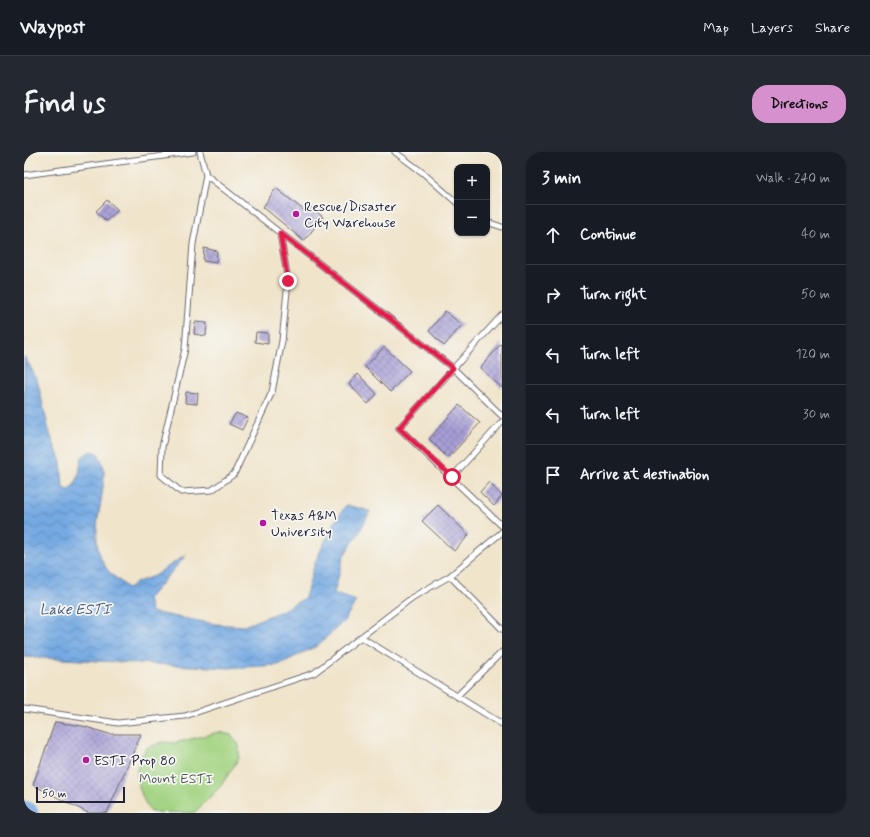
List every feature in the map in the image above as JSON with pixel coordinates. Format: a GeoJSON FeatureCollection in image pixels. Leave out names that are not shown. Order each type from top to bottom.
{"type":"FeatureCollection","features":[{"type":"Feature","properties":{"kind":"lane"},"geometry":{"type":"LineString","coordinates":[[24,175],[193,152]]}},
{"type":"Feature","properties":{"kind":"lane"},"geometry":{"type":"LineString","coordinates":[[200,152],[206,175],[193,244],[185,349],[162,447],[161,475],[181,492],[212,490],[234,474],[272,392],[282,341],[288,281],[280,233]]}},
{"type":"Feature","properties":{"kind":"lane"},"geometry":{"type":"LineString","coordinates":[[395,152],[422,172],[454,200]]}},
{"type":"Feature","properties":{"kind":"lane"},"geometry":{"type":"LineString","coordinates":[[206,175],[453,368],[502,416]]}},
{"type":"Feature","properties":{"kind":"lane"},"geometry":{"type":"LineString","coordinates":[[490,223],[502,227]]}},
{"type":"Feature","properties":{"kind":"lane"},"geometry":{"type":"LineString","coordinates":[[502,315],[399,428],[502,526]]}},
{"type":"Feature","properties":{"kind":"lane"},"geometry":{"type":"LineString","coordinates":[[452,477],[502,422]]}},
{"type":"Feature","properties":{"kind":"lane"},"geometry":{"type":"LineString","coordinates":[[24,709],[118,723],[185,716],[314,673],[413,597],[450,576],[502,532]]}},
{"type":"Feature","properties":{"kind":"lane"},"geometry":{"type":"LineString","coordinates":[[450,576],[502,629]]}},
{"type":"Feature","properties":{"kind":"lane"},"geometry":{"type":"LineString","coordinates":[[361,637],[502,724]]}},
{"type":"Feature","properties":{"kind":"lane"},"geometry":{"type":"LineString","coordinates":[[457,696],[502,652]]}},
{"type":"Feature","properties":{"kind":"green space","name":"Mount ESTI"},"geometry":{"type":"Polygon","coordinates":[[[219,732],[231,735],[239,745],[239,758],[220,787],[194,813],[151,812],[142,796],[137,776],[140,758],[146,748],[163,742],[175,743],[219,732]]]}},
{"type":"Feature","properties":{"kind":"water","name":"Lake ESTI"},"geometry":{"type":"Polygon","coordinates":[[[24,356],[37,379],[49,431],[61,462],[63,488],[69,490],[73,487],[77,479],[82,457],[90,451],[98,453],[103,465],[103,485],[97,534],[101,558],[107,569],[129,589],[135,583],[154,576],[187,554],[148,599],[151,612],[215,624],[244,626],[279,612],[305,598],[315,562],[334,524],[346,505],[370,511],[359,533],[344,555],[334,593],[356,601],[344,621],[317,646],[278,665],[229,668],[24,657],[24,356]]]}},
{"type":"Feature","properties":{"kind":"building","name":"Rescue/Disaster City Warehouse"},"geometry":{"type":"Polygon","coordinates":[[[276,188],[306,212],[311,207],[323,217],[304,241],[263,207],[276,188]]]}},
{"type":"Feature","properties":{"kind":"building"},"geometry":{"type":"Polygon","coordinates":[[[107,200],[118,210],[106,221],[96,211],[107,200]]]}},
{"type":"Feature","properties":{"kind":"building"},"geometry":{"type":"Polygon","coordinates":[[[204,248],[217,251],[216,263],[203,261],[204,248]]]}},
{"type":"Feature","properties":{"kind":"building"},"geometry":{"type":"Polygon","coordinates":[[[445,311],[462,325],[444,346],[429,331],[445,311]]]}},
{"type":"Feature","properties":{"kind":"building"},"geometry":{"type":"Polygon","coordinates":[[[195,322],[207,323],[206,336],[194,334],[195,322]]]}},
{"type":"Feature","properties":{"kind":"building"},"geometry":{"type":"Polygon","coordinates":[[[256,332],[268,333],[268,344],[255,342],[256,332]]]}},
{"type":"Feature","properties":{"kind":"building"},"geometry":{"type":"Polygon","coordinates":[[[502,343],[502,388],[480,368],[502,343]]]}},
{"type":"Feature","properties":{"kind":"building"},"geometry":{"type":"Polygon","coordinates":[[[384,347],[410,371],[390,392],[365,367],[384,347]]]}},
{"type":"Feature","properties":{"kind":"building"},"geometry":{"type":"Polygon","coordinates":[[[358,374],[377,394],[368,404],[349,384],[358,374]]]}},
{"type":"Feature","properties":{"kind":"building"},"geometry":{"type":"Polygon","coordinates":[[[186,392],[198,393],[197,404],[185,403],[186,392]]]}},
{"type":"Feature","properties":{"kind":"building"},"geometry":{"type":"Polygon","coordinates":[[[459,405],[480,423],[448,458],[429,439],[459,405]]]}},
{"type":"Feature","properties":{"kind":"building"},"geometry":{"type":"Polygon","coordinates":[[[236,413],[248,418],[242,430],[229,424],[236,413]]]}},
{"type":"Feature","properties":{"kind":"building"},"geometry":{"type":"Polygon","coordinates":[[[489,482],[502,496],[494,506],[480,492],[489,482]]]}},
{"type":"Feature","properties":{"kind":"building"},"geometry":{"type":"Polygon","coordinates":[[[438,505],[469,535],[454,551],[422,521],[438,505]]]}},
{"type":"Feature","properties":{"kind":"building","name":"ESTI Prop 80"},"geometry":{"type":"Polygon","coordinates":[[[55,722],[83,726],[109,734],[141,734],[107,813],[88,813],[33,785],[55,722]]]}},
{"type":"Feature","properties":{"kind":"waterway"},"geometry":{"type":"LineString","coordinates":[[24,811],[28,813]]}},
{"type":"Feature","properties":{"kind":"place","name":"Rescue/Disaster City Warehouse"},"geometry":{"type":"Point","coordinates":[296,214]}},
{"type":"Feature","properties":{"kind":"place","name":"Texas A&M University"},"geometry":{"type":"Point","coordinates":[263,523]}},
{"type":"Feature","properties":{"kind":"place","name":"ESTI Prop 80"},"geometry":{"type":"Point","coordinates":[86,760]}},
{"type":"Feature","properties":{"kind":"route"},"geometry":{"type":"LineString","coordinates":[[288,281],[280,233],[453,368],[399,428],[452,477]]}}]}
